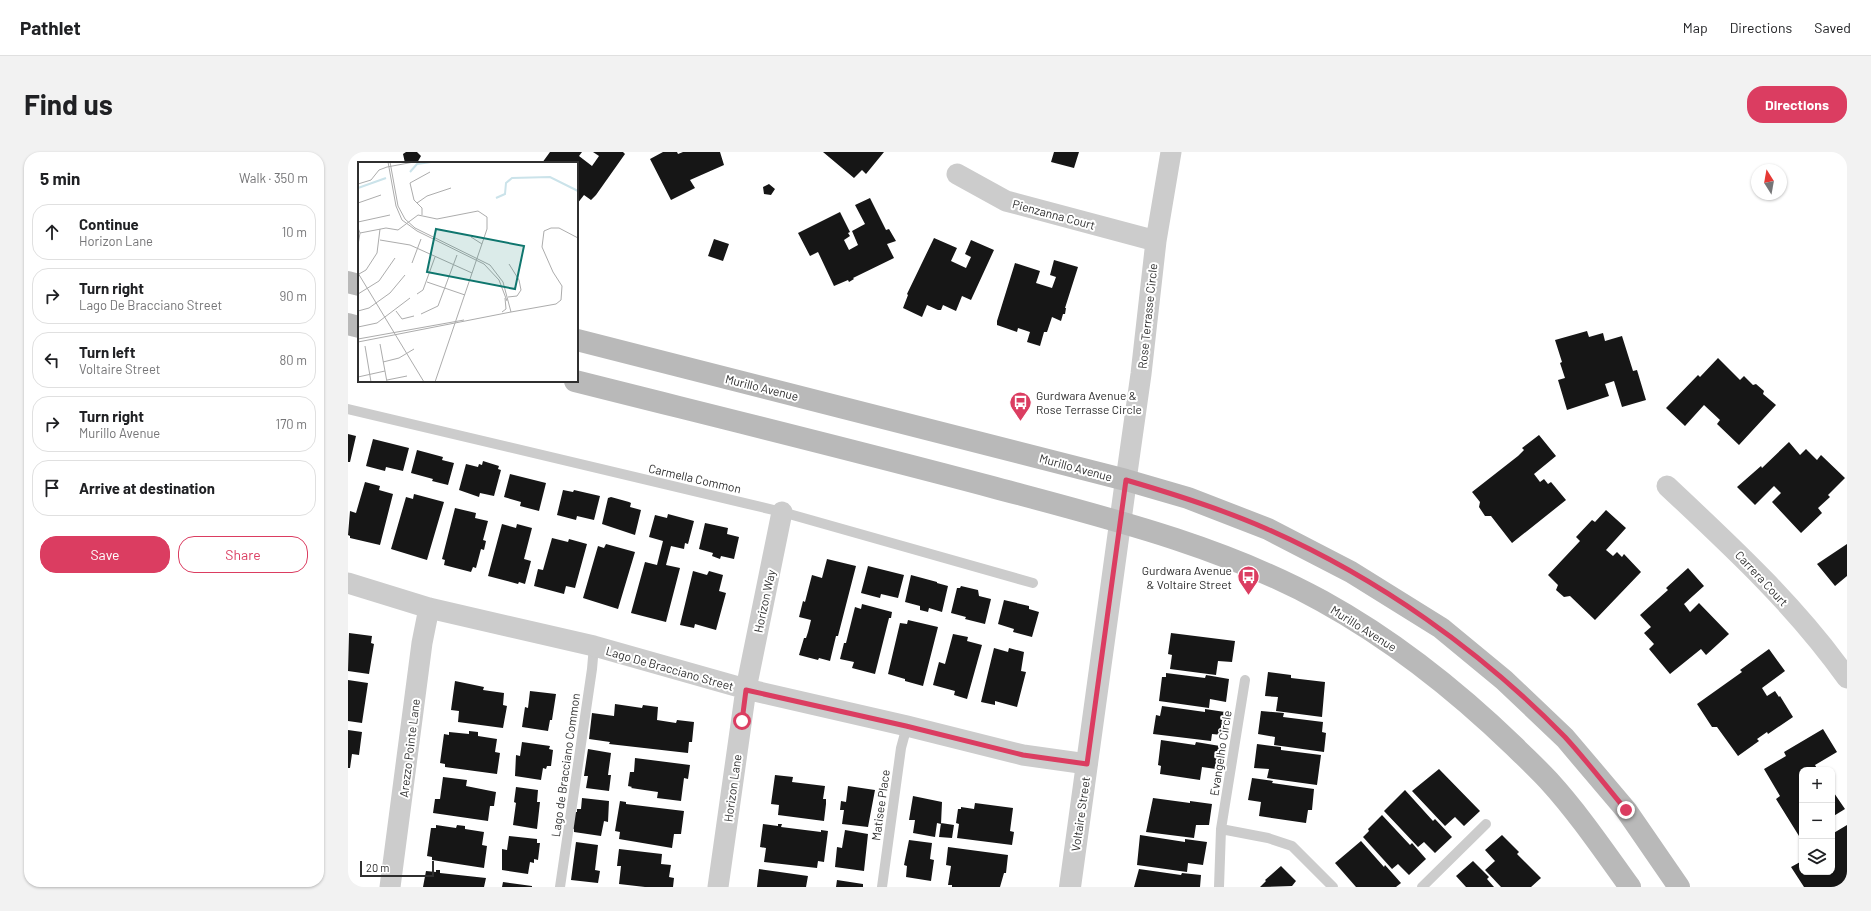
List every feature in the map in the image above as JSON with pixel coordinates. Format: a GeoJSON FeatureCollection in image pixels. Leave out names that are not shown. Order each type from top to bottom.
{"type":"FeatureCollection","features":[{"type":"Feature","properties":{"kind":"main road"},"geometry":{"type":"LineString","coordinates":[[348,282],[358,284]]}},
{"type":"Feature","properties":{"kind":"main road"},"geometry":{"type":"LineString","coordinates":[[348,324],[358,326]]}},
{"type":"Feature","properties":{"kind":"main road","name":"Murillo Avenue"},"geometry":{"type":"LineString","coordinates":[[578,340],[1126,480],[1188,498],[1268,529],[1351,572],[1441,628],[1504,680],[1565,738],[1626,810],[1679,887]]}},
{"type":"Feature","properties":{"kind":"main road","name":"Murillo Avenue"},"geometry":{"type":"LineString","coordinates":[[578,382],[940,473],[1120,521],[1262,571],[1324,602],[1382,638],[1444,683],[1493,726],[1549,781],[1595,838],[1630,887]]}},
{"type":"Feature","properties":{"kind":"street","name":"Rose Terrasse Circle"},"geometry":{"type":"LineString","coordinates":[[1126,480],[1141,374],[1156,240],[1171,152]]}},
{"type":"Feature","properties":{"kind":"street","name":"Pienzanna Court"},"geometry":{"type":"LineString","coordinates":[[957,174],[1006,201],[1156,240]]}},
{"type":"Feature","properties":{"kind":"street","name":"Voltaire Street"},"geometry":{"type":"LineString","coordinates":[[1070,887],[1126,480]]}},
{"type":"Feature","properties":{"kind":"street","name":"Carrera Court"},"geometry":{"type":"LineString","coordinates":[[1667,486],[1748,561],[1823,644],[1847,678]]}},
{"type":"Feature","properties":{"kind":"street","name":"Horizon Way"},"geometry":{"type":"LineString","coordinates":[[746,690],[782,512]]}},
{"type":"Feature","properties":{"kind":"street","name":"Lago De Bracciano Street"},"geometry":{"type":"LineString","coordinates":[[348,583],[428,608],[594,646],[746,690],[906,726],[1023,755],[1087,764]]}},
{"type":"Feature","properties":{"kind":"street","name":"Arezzo Pointe Lane"},"geometry":{"type":"LineString","coordinates":[[390,887],[422,643],[428,608]]}},
{"type":"Feature","properties":{"kind":"street","name":"Horizon Lane"},"geometry":{"type":"LineString","coordinates":[[718,887],[746,690]]}},
{"type":"Feature","properties":{"kind":"lane","name":"Carmella Common"},"geometry":{"type":"LineString","coordinates":[[348,409],[782,512],[1033,583]]}},
{"type":"Feature","properties":{"kind":"lane","name":"Lago de Bracciano Common"},"geometry":{"type":"LineString","coordinates":[[560,887],[594,646]]}},
{"type":"Feature","properties":{"kind":"lane","name":"Evangelho Circle"},"geometry":{"type":"LineString","coordinates":[[1219,887],[1221,829],[1245,680]]}},
{"type":"Feature","properties":{"kind":"lane","name":"Matisee Place"},"geometry":{"type":"LineString","coordinates":[[882,887],[901,748],[906,726]]}},
{"type":"Feature","properties":{"kind":"lane"},"geometry":{"type":"LineString","coordinates":[[1422,887],[1486,824]]}},
{"type":"Feature","properties":{"kind":"lane"},"geometry":{"type":"LineString","coordinates":[[1221,829],[1268,838],[1292,846],[1332,887]]}},
{"type":"Feature","properties":{"kind":"building"},"geometry":{"type":"Polygon","coordinates":[[[406,152],[417,152],[421,156],[418,162],[405,162],[403,154],[406,152]]]}},
{"type":"Feature","properties":{"kind":"building"},"geometry":{"type":"Polygon","coordinates":[[[550,152],[582,152],[579,156],[592,166],[599,156],[593,152],[623,152],[625,154],[596,195],[591,200],[584,195],[578,203],[578,162],[543,162],[550,152]]]}},
{"type":"Feature","properties":{"kind":"building"},"geometry":{"type":"Polygon","coordinates":[[[663,152],[677,152],[678,154],[683,152],[720,152],[724,165],[690,180],[695,188],[671,200],[650,159],[663,152]]]}},
{"type":"Feature","properties":{"kind":"building"},"geometry":{"type":"Polygon","coordinates":[[[823,152],[884,152],[866,174],[862,170],[854,178],[823,152]]]}},
{"type":"Feature","properties":{"kind":"building"},"geometry":{"type":"Polygon","coordinates":[[[1054,152],[1079,152],[1074,168],[1051,162],[1054,152]]]}},
{"type":"Feature","properties":{"kind":"building"},"geometry":{"type":"Polygon","coordinates":[[[769,184],[775,189],[771,195],[764,194],[763,187],[769,184]]]}},
{"type":"Feature","properties":{"kind":"building"},"geometry":{"type":"Polygon","coordinates":[[[870,198],[886,230],[889,229],[896,241],[887,244],[894,258],[853,278],[854,279],[849,282],[848,280],[834,286],[818,252],[810,256],[798,233],[840,212],[850,232],[848,233],[850,236],[844,240],[849,250],[858,245],[852,231],[865,224],[855,205],[870,198]]]}},
{"type":"Feature","properties":{"kind":"building"},"geometry":{"type":"Polygon","coordinates":[[[934,238],[957,248],[951,261],[966,268],[971,257],[965,254],[971,240],[994,250],[971,300],[962,296],[956,311],[943,305],[941,310],[938,310],[927,305],[922,317],[903,308],[908,295],[907,294],[934,238]]]}},
{"type":"Feature","properties":{"kind":"building"},"geometry":{"type":"Polygon","coordinates":[[[714,239],[729,244],[723,261],[708,256],[714,239]]]}},
{"type":"Feature","properties":{"kind":"building"},"geometry":{"type":"Polygon","coordinates":[[[1054,260],[1078,267],[1065,308],[1065,314],[1063,314],[1061,321],[1052,317],[1047,332],[1044,332],[1040,346],[1027,342],[1030,332],[1018,328],[1017,332],[997,325],[997,321],[1015,263],[1040,271],[1036,283],[1052,288],[1056,277],[1050,275],[1054,260]]]}},
{"type":"Feature","properties":{"kind":"building"},"geometry":{"type":"Polygon","coordinates":[[[1587,331],[1589,337],[1603,333],[1605,341],[1622,336],[1633,371],[1637,370],[1646,400],[1622,407],[1614,381],[1605,384],[1609,396],[1567,410],[1558,380],[1565,378],[1555,340],[1587,331]]]}},
{"type":"Feature","properties":{"kind":"building"},"geometry":{"type":"Polygon","coordinates":[[[1718,358],[1740,380],[1744,376],[1753,385],[1756,384],[1764,391],[1763,394],[1776,405],[1739,445],[1717,424],[1720,420],[1704,405],[1685,426],[1666,408],[1698,375],[1700,377],[1718,358]]]}},
{"type":"Feature","properties":{"kind":"building"},"geometry":{"type":"Polygon","coordinates":[[[348,434],[356,436],[350,462],[348,462],[348,434]]]}},
{"type":"Feature","properties":{"kind":"building"},"geometry":{"type":"Polygon","coordinates":[[[1539,435],[1556,456],[1534,474],[1540,482],[1544,479],[1548,484],[1551,482],[1566,500],[1512,543],[1491,516],[1485,516],[1479,507],[1480,502],[1472,492],[1518,456],[1524,450],[1522,448],[1539,435]]]}},
{"type":"Feature","properties":{"kind":"building"},"geometry":{"type":"Polygon","coordinates":[[[373,439],[409,448],[403,471],[386,467],[385,471],[366,466],[373,439]]]}},
{"type":"Feature","properties":{"kind":"building"},"geometry":{"type":"Polygon","coordinates":[[[1789,442],[1800,455],[1806,449],[1817,460],[1821,455],[1845,478],[1828,495],[1830,497],[1818,508],[1822,513],[1801,533],[1772,502],[1781,493],[1774,486],[1755,505],[1737,487],[1761,466],[1762,468],[1789,442]]]}},
{"type":"Feature","properties":{"kind":"building"},"geometry":{"type":"Polygon","coordinates":[[[417,450],[443,457],[442,460],[454,463],[448,485],[411,473],[417,450]]]}},
{"type":"Feature","properties":{"kind":"building"},"geometry":{"type":"Polygon","coordinates":[[[483,461],[499,466],[498,469],[501,470],[494,496],[480,493],[479,497],[459,490],[466,464],[478,467],[479,464],[482,465],[483,461]]]}},
{"type":"Feature","properties":{"kind":"building"},"geometry":{"type":"Polygon","coordinates":[[[510,474],[546,483],[539,511],[520,506],[521,502],[504,497],[510,474]]]}},
{"type":"Feature","properties":{"kind":"building"},"geometry":{"type":"Polygon","coordinates":[[[365,482],[380,486],[379,490],[393,494],[380,545],[350,538],[348,535],[350,511],[356,513],[365,482]]]}},
{"type":"Feature","properties":{"kind":"building"},"geometry":{"type":"Polygon","coordinates":[[[563,490],[573,492],[574,490],[600,496],[594,520],[577,516],[576,520],[557,515],[563,490]]]}},
{"type":"Feature","properties":{"kind":"building"},"geometry":{"type":"Polygon","coordinates":[[[414,494],[444,502],[427,560],[391,549],[406,497],[413,499],[414,494]]]}},
{"type":"Feature","properties":{"kind":"building"},"geometry":{"type":"Polygon","coordinates":[[[611,497],[629,502],[631,503],[630,507],[641,510],[635,535],[602,524],[608,498],[611,497]]]}},
{"type":"Feature","properties":{"kind":"building"},"geometry":{"type":"Polygon","coordinates":[[[455,508],[476,513],[475,518],[488,521],[483,540],[486,541],[484,550],[481,549],[476,568],[473,567],[471,572],[444,565],[445,560],[442,559],[455,508]]]}},
{"type":"Feature","properties":{"kind":"building"},"geometry":{"type":"Polygon","coordinates":[[[1606,510],[1626,528],[1606,550],[1613,556],[1617,552],[1622,557],[1624,554],[1641,572],[1595,620],[1570,596],[1564,597],[1556,590],[1558,585],[1548,575],[1580,541],[1576,537],[1592,520],[1595,522],[1606,510]]]}},
{"type":"Feature","properties":{"kind":"building"},"geometry":{"type":"Polygon","coordinates":[[[668,514],[694,521],[688,544],[685,543],[684,549],[671,546],[666,565],[680,568],[666,622],[631,613],[645,562],[657,565],[663,541],[649,537],[655,515],[667,518],[668,514]]]}},
{"type":"Feature","properties":{"kind":"building"},"geometry":{"type":"Polygon","coordinates":[[[705,523],[728,528],[727,534],[739,537],[734,559],[721,556],[720,559],[712,556],[713,553],[699,549],[705,523]]]}},
{"type":"Feature","properties":{"kind":"building"},"geometry":{"type":"Polygon","coordinates":[[[502,524],[516,528],[517,524],[532,528],[524,559],[531,561],[525,584],[519,582],[518,584],[488,576],[502,524]]]}},
{"type":"Feature","properties":{"kind":"building"},"geometry":{"type":"Polygon","coordinates":[[[552,538],[568,542],[569,539],[587,544],[575,588],[566,586],[564,594],[534,586],[538,569],[543,570],[552,538]]]}},
{"type":"Feature","properties":{"kind":"building"},"geometry":{"type":"Polygon","coordinates":[[[606,544],[635,552],[618,609],[583,598],[598,546],[604,548],[606,544]]]}},
{"type":"Feature","properties":{"kind":"building"},"geometry":{"type":"Polygon","coordinates":[[[1847,544],[1847,576],[1835,586],[1817,564],[1847,544]]]}},
{"type":"Feature","properties":{"kind":"building"},"geometry":{"type":"Polygon","coordinates":[[[827,559],[856,566],[830,661],[819,658],[818,660],[799,655],[811,620],[799,617],[803,601],[805,602],[812,575],[822,578],[827,559]]]}},
{"type":"Feature","properties":{"kind":"building"},"geometry":{"type":"Polygon","coordinates":[[[868,566],[904,575],[898,598],[881,594],[880,598],[861,593],[868,566]]]}},
{"type":"Feature","properties":{"kind":"building"},"geometry":{"type":"Polygon","coordinates":[[[1688,568],[1704,586],[1684,604],[1690,612],[1699,603],[1729,634],[1706,655],[1701,649],[1670,674],[1649,649],[1654,644],[1644,633],[1651,627],[1640,615],[1668,590],[1666,588],[1688,568]]]}},
{"type":"Feature","properties":{"kind":"building"},"geometry":{"type":"Polygon","coordinates":[[[693,571],[707,575],[709,571],[723,575],[719,591],[726,593],[716,630],[695,624],[694,628],[680,625],[693,571]]]}},
{"type":"Feature","properties":{"kind":"building"},"geometry":{"type":"Polygon","coordinates":[[[911,575],[948,586],[942,612],[929,608],[928,612],[920,610],[920,606],[905,602],[911,575]]]}},
{"type":"Feature","properties":{"kind":"building"},"geometry":{"type":"Polygon","coordinates":[[[961,586],[978,590],[979,596],[991,599],[985,624],[965,619],[966,617],[951,613],[957,588],[960,588],[961,586]]]}},
{"type":"Feature","properties":{"kind":"building"},"geometry":{"type":"Polygon","coordinates":[[[1004,600],[1029,606],[1029,609],[1039,612],[1032,637],[1013,632],[1014,629],[998,624],[1004,600]]]}},
{"type":"Feature","properties":{"kind":"building"},"geometry":{"type":"Polygon","coordinates":[[[862,604],[892,612],[891,618],[889,618],[875,674],[852,668],[854,662],[840,659],[844,643],[846,643],[855,607],[861,609],[862,604]]]}},
{"type":"Feature","properties":{"kind":"building"},"geometry":{"type":"Polygon","coordinates":[[[908,620],[938,627],[923,686],[888,674],[900,623],[907,624],[908,620]]]}},
{"type":"Feature","properties":{"kind":"building"},"geometry":{"type":"Polygon","coordinates":[[[349,633],[372,636],[371,643],[374,644],[369,674],[348,671],[349,633]]]}},
{"type":"Feature","properties":{"kind":"building"},"geometry":{"type":"Polygon","coordinates":[[[1171,633],[1235,641],[1232,662],[1218,661],[1216,675],[1170,669],[1172,655],[1168,654],[1171,633]]]}},
{"type":"Feature","properties":{"kind":"building"},"geometry":{"type":"Polygon","coordinates":[[[953,634],[968,637],[967,641],[982,645],[967,699],[954,695],[955,691],[933,685],[939,662],[945,664],[953,634]]]}},
{"type":"Feature","properties":{"kind":"building"},"geometry":{"type":"Polygon","coordinates":[[[994,648],[1008,652],[1009,648],[1024,652],[1021,671],[1026,672],[1017,707],[995,701],[995,705],[981,702],[994,648]]]}},
{"type":"Feature","properties":{"kind":"building"},"geometry":{"type":"Polygon","coordinates":[[[1769,649],[1785,671],[1762,688],[1767,696],[1775,691],[1779,697],[1780,696],[1793,717],[1768,734],[1767,732],[1757,739],[1759,741],[1738,756],[1717,727],[1712,727],[1697,704],[1742,672],[1740,670],[1769,649]]]}},
{"type":"Feature","properties":{"kind":"building"},"geometry":{"type":"Polygon","coordinates":[[[1268,672],[1291,675],[1291,678],[1325,682],[1322,717],[1276,711],[1278,697],[1265,696],[1268,672]]]}},
{"type":"Feature","properties":{"kind":"building"},"geometry":{"type":"Polygon","coordinates":[[[1166,673],[1205,678],[1206,675],[1229,679],[1226,702],[1210,699],[1209,708],[1159,701],[1162,677],[1166,677],[1166,673]]]}},
{"type":"Feature","properties":{"kind":"building"},"geometry":{"type":"Polygon","coordinates":[[[348,680],[368,683],[362,723],[348,721],[348,680]]]}},
{"type":"Feature","properties":{"kind":"building"},"geometry":{"type":"Polygon","coordinates":[[[455,681],[484,687],[483,690],[504,693],[503,705],[507,706],[503,728],[458,722],[459,711],[451,710],[455,681]]]}},
{"type":"Feature","properties":{"kind":"building"},"geometry":{"type":"Polygon","coordinates":[[[530,691],[556,694],[552,720],[550,720],[548,731],[522,727],[525,707],[528,708],[530,691]]]}},
{"type":"Feature","properties":{"kind":"building"},"geometry":{"type":"Polygon","coordinates":[[[615,704],[642,708],[643,705],[658,707],[657,720],[676,723],[677,720],[694,722],[692,742],[689,742],[688,753],[609,744],[610,742],[589,739],[592,713],[614,716],[615,704]]]}},
{"type":"Feature","properties":{"kind":"building"},"geometry":{"type":"Polygon","coordinates":[[[1162,706],[1205,712],[1205,709],[1225,712],[1222,735],[1212,734],[1211,741],[1153,734],[1156,715],[1160,716],[1162,706]]]}},
{"type":"Feature","properties":{"kind":"building"},"geometry":{"type":"Polygon","coordinates":[[[1261,711],[1284,713],[1283,717],[1323,722],[1322,732],[1326,733],[1324,752],[1274,745],[1275,737],[1258,734],[1261,711]]]}},
{"type":"Feature","properties":{"kind":"building"},"geometry":{"type":"Polygon","coordinates":[[[1823,729],[1837,752],[1815,765],[1816,767],[1799,767],[1799,836],[1776,799],[1780,796],[1764,769],[1786,756],[1784,752],[1823,729]]]}},
{"type":"Feature","properties":{"kind":"building"},"geometry":{"type":"Polygon","coordinates":[[[348,730],[362,732],[359,755],[352,754],[350,768],[348,768],[348,730]]]}},
{"type":"Feature","properties":{"kind":"building"},"geometry":{"type":"Polygon","coordinates":[[[469,731],[478,732],[478,736],[497,739],[495,752],[500,753],[497,774],[445,767],[445,764],[440,763],[444,734],[449,735],[449,732],[469,734],[469,731]]]}},
{"type":"Feature","properties":{"kind":"building"},"geometry":{"type":"Polygon","coordinates":[[[1161,740],[1195,745],[1196,742],[1220,746],[1216,769],[1202,767],[1200,780],[1160,774],[1161,766],[1158,765],[1161,740]]]}},
{"type":"Feature","properties":{"kind":"building"},"geometry":{"type":"Polygon","coordinates":[[[522,742],[550,746],[549,749],[553,750],[551,766],[547,766],[546,769],[543,768],[541,780],[515,776],[516,755],[520,756],[522,742]]]}},
{"type":"Feature","properties":{"kind":"building"},"geometry":{"type":"Polygon","coordinates":[[[1257,744],[1281,747],[1281,750],[1321,755],[1317,785],[1267,778],[1269,769],[1254,768],[1257,744]]]}},
{"type":"Feature","properties":{"kind":"building"},"geometry":{"type":"Polygon","coordinates":[[[588,749],[611,753],[608,775],[611,775],[609,791],[586,788],[588,776],[584,776],[588,749]]]}},
{"type":"Feature","properties":{"kind":"building"},"geometry":{"type":"Polygon","coordinates":[[[635,758],[690,765],[688,779],[684,778],[681,801],[657,798],[658,792],[631,788],[632,787],[628,786],[630,772],[634,772],[635,758]]]}},
{"type":"Feature","properties":{"kind":"building"},"geometry":{"type":"Polygon","coordinates":[[[1439,769],[1480,811],[1464,826],[1455,817],[1445,826],[1412,791],[1439,769]]]}},
{"type":"Feature","properties":{"kind":"building"},"geometry":{"type":"Polygon","coordinates":[[[775,775],[793,777],[792,782],[825,786],[823,799],[826,799],[824,821],[778,815],[779,805],[771,804],[775,775]]]}},
{"type":"Feature","properties":{"kind":"building"},"geometry":{"type":"Polygon","coordinates":[[[443,777],[467,780],[466,786],[496,792],[494,806],[490,806],[488,821],[433,813],[435,799],[440,799],[443,777]]]}},
{"type":"Feature","properties":{"kind":"building"},"geometry":{"type":"Polygon","coordinates":[[[1252,778],[1273,781],[1272,783],[1314,789],[1312,810],[1308,810],[1306,823],[1259,816],[1261,802],[1248,800],[1252,778]]]}},
{"type":"Feature","properties":{"kind":"building"},"geometry":{"type":"Polygon","coordinates":[[[848,786],[875,790],[868,827],[842,824],[844,810],[840,810],[841,801],[846,802],[848,786]]]}},
{"type":"Feature","properties":{"kind":"building"},"geometry":{"type":"Polygon","coordinates":[[[516,787],[538,790],[537,802],[540,802],[537,829],[513,825],[516,803],[514,802],[516,787]]]}},
{"type":"Feature","properties":{"kind":"building"},"geometry":{"type":"Polygon","coordinates":[[[1405,790],[1433,821],[1435,819],[1452,837],[1435,853],[1424,842],[1418,847],[1384,811],[1405,790]]]}},
{"type":"Feature","properties":{"kind":"building"},"geometry":{"type":"Polygon","coordinates":[[[1835,794],[1845,809],[1835,815],[1835,794]]]}},
{"type":"Feature","properties":{"kind":"building"},"geometry":{"type":"Polygon","coordinates":[[[913,796],[942,802],[941,824],[937,823],[935,837],[913,833],[915,820],[909,820],[913,796]]]}},
{"type":"Feature","properties":{"kind":"building"},"geometry":{"type":"Polygon","coordinates":[[[582,798],[609,801],[608,822],[604,821],[601,836],[574,832],[574,829],[571,828],[573,812],[577,812],[577,809],[581,809],[582,798]]]}},
{"type":"Feature","properties":{"kind":"building"},"geometry":{"type":"Polygon","coordinates":[[[1153,798],[1190,803],[1190,801],[1212,804],[1209,825],[1196,825],[1194,838],[1146,832],[1153,798]]]}},
{"type":"Feature","properties":{"kind":"building"},"geometry":{"type":"Polygon","coordinates":[[[620,801],[626,802],[626,804],[684,811],[681,834],[674,834],[672,848],[619,839],[620,832],[615,831],[620,801]]]}},
{"type":"Feature","properties":{"kind":"building"},"geometry":{"type":"Polygon","coordinates":[[[975,803],[1013,808],[1010,831],[1014,832],[1012,845],[957,838],[959,824],[956,823],[958,809],[961,809],[961,807],[974,809],[975,803]]]}},
{"type":"Feature","properties":{"kind":"building"},"geometry":{"type":"Polygon","coordinates":[[[1382,815],[1410,845],[1412,843],[1426,859],[1409,875],[1398,864],[1392,869],[1363,837],[1369,831],[1368,829],[1382,815]]]}},
{"type":"Feature","properties":{"kind":"building"},"geometry":{"type":"Polygon","coordinates":[[[941,823],[954,825],[952,838],[939,837],[941,823]]]}},
{"type":"Feature","properties":{"kind":"building"},"geometry":{"type":"Polygon","coordinates":[[[763,824],[778,826],[778,824],[782,824],[781,827],[821,832],[821,830],[828,831],[824,862],[818,861],[817,868],[764,862],[766,848],[760,847],[763,824]]]}},
{"type":"Feature","properties":{"kind":"building"},"geometry":{"type":"Polygon","coordinates":[[[436,825],[456,828],[457,825],[465,826],[465,829],[484,832],[482,845],[487,846],[484,868],[432,860],[432,857],[427,856],[431,828],[436,828],[436,825]]]}},
{"type":"Feature","properties":{"kind":"building"},"geometry":{"type":"Polygon","coordinates":[[[1847,825],[1847,887],[1804,887],[1791,867],[1799,863],[1799,875],[1835,875],[1835,832],[1847,825]]]}},
{"type":"Feature","properties":{"kind":"building"},"geometry":{"type":"Polygon","coordinates":[[[845,830],[868,834],[864,871],[835,867],[837,847],[842,848],[845,830]]]}},
{"type":"Feature","properties":{"kind":"building"},"geometry":{"type":"Polygon","coordinates":[[[1140,835],[1185,842],[1185,839],[1207,842],[1203,865],[1188,863],[1187,872],[1137,865],[1140,835]]]}},
{"type":"Feature","properties":{"kind":"building"},"geometry":{"type":"Polygon","coordinates":[[[1502,835],[1519,852],[1517,854],[1541,878],[1531,887],[1501,887],[1485,870],[1495,861],[1485,850],[1502,835]]]}},
{"type":"Feature","properties":{"kind":"building"},"geometry":{"type":"Polygon","coordinates":[[[509,836],[537,839],[537,843],[540,843],[538,860],[534,859],[534,863],[530,862],[528,874],[502,870],[502,849],[507,850],[509,836]]]}},
{"type":"Feature","properties":{"kind":"building"},"geometry":{"type":"Polygon","coordinates":[[[909,840],[932,843],[930,859],[934,860],[931,881],[906,877],[907,866],[904,865],[909,840]]]}},
{"type":"Feature","properties":{"kind":"building"},"geometry":{"type":"Polygon","coordinates":[[[1361,841],[1384,867],[1385,865],[1401,883],[1396,887],[1356,887],[1335,863],[1361,841]]]}},
{"type":"Feature","properties":{"kind":"building"},"geometry":{"type":"Polygon","coordinates":[[[576,842],[598,845],[595,870],[600,871],[598,883],[571,880],[576,842]]]}},
{"type":"Feature","properties":{"kind":"building"},"geometry":{"type":"Polygon","coordinates":[[[948,847],[1008,855],[1006,873],[1004,873],[1000,887],[952,887],[952,885],[948,885],[951,866],[946,865],[948,847]]]}},
{"type":"Feature","properties":{"kind":"building"},"geometry":{"type":"Polygon","coordinates":[[[619,849],[662,854],[661,864],[671,865],[669,877],[674,878],[673,887],[645,887],[619,884],[621,866],[617,866],[619,849]]]}},
{"type":"Feature","properties":{"kind":"building"},"geometry":{"type":"Polygon","coordinates":[[[1473,861],[1489,877],[1487,879],[1494,887],[1466,887],[1456,876],[1473,861]]]}},
{"type":"Feature","properties":{"kind":"building"},"geometry":{"type":"Polygon","coordinates":[[[1281,866],[1296,881],[1292,886],[1260,887],[1266,881],[1265,880],[1281,866]]]}},
{"type":"Feature","properties":{"kind":"building"},"geometry":{"type":"Polygon","coordinates":[[[759,869],[808,876],[806,887],[757,887],[759,869]]]}},
{"type":"Feature","properties":{"kind":"building"},"geometry":{"type":"Polygon","coordinates":[[[1139,869],[1181,875],[1182,873],[1201,875],[1200,887],[1134,887],[1139,869]]]}},
{"type":"Feature","properties":{"kind":"building"},"geometry":{"type":"Polygon","coordinates":[[[436,870],[440,870],[440,873],[486,878],[484,887],[423,887],[426,871],[436,872],[436,870]]]}},
{"type":"Feature","properties":{"kind":"building"},"geometry":{"type":"Polygon","coordinates":[[[837,880],[863,884],[863,887],[836,887],[837,880]]]}},
{"type":"Feature","properties":{"kind":"building"},"geometry":{"type":"Polygon","coordinates":[[[503,882],[532,886],[532,887],[502,887],[503,882]]]}},
{"type":"Feature","properties":{"kind":"place","name":"Gurdwara Avenue & Rose Terrasse Circle"},"geometry":{"type":"Point","coordinates":[1020,422]}},
{"type":"Feature","properties":{"kind":"place","name":"Gurdwara Avenue & Voltaire Street"},"geometry":{"type":"Point","coordinates":[1248,596]}},
{"type":"Feature","properties":{"kind":"route"},"geometry":{"type":"LineString","coordinates":[[742,721],[746,690],[906,726],[1023,755],[1087,764],[1126,480],[1188,498],[1268,529],[1351,572],[1441,628],[1504,680],[1565,738],[1626,810]]}}]}
